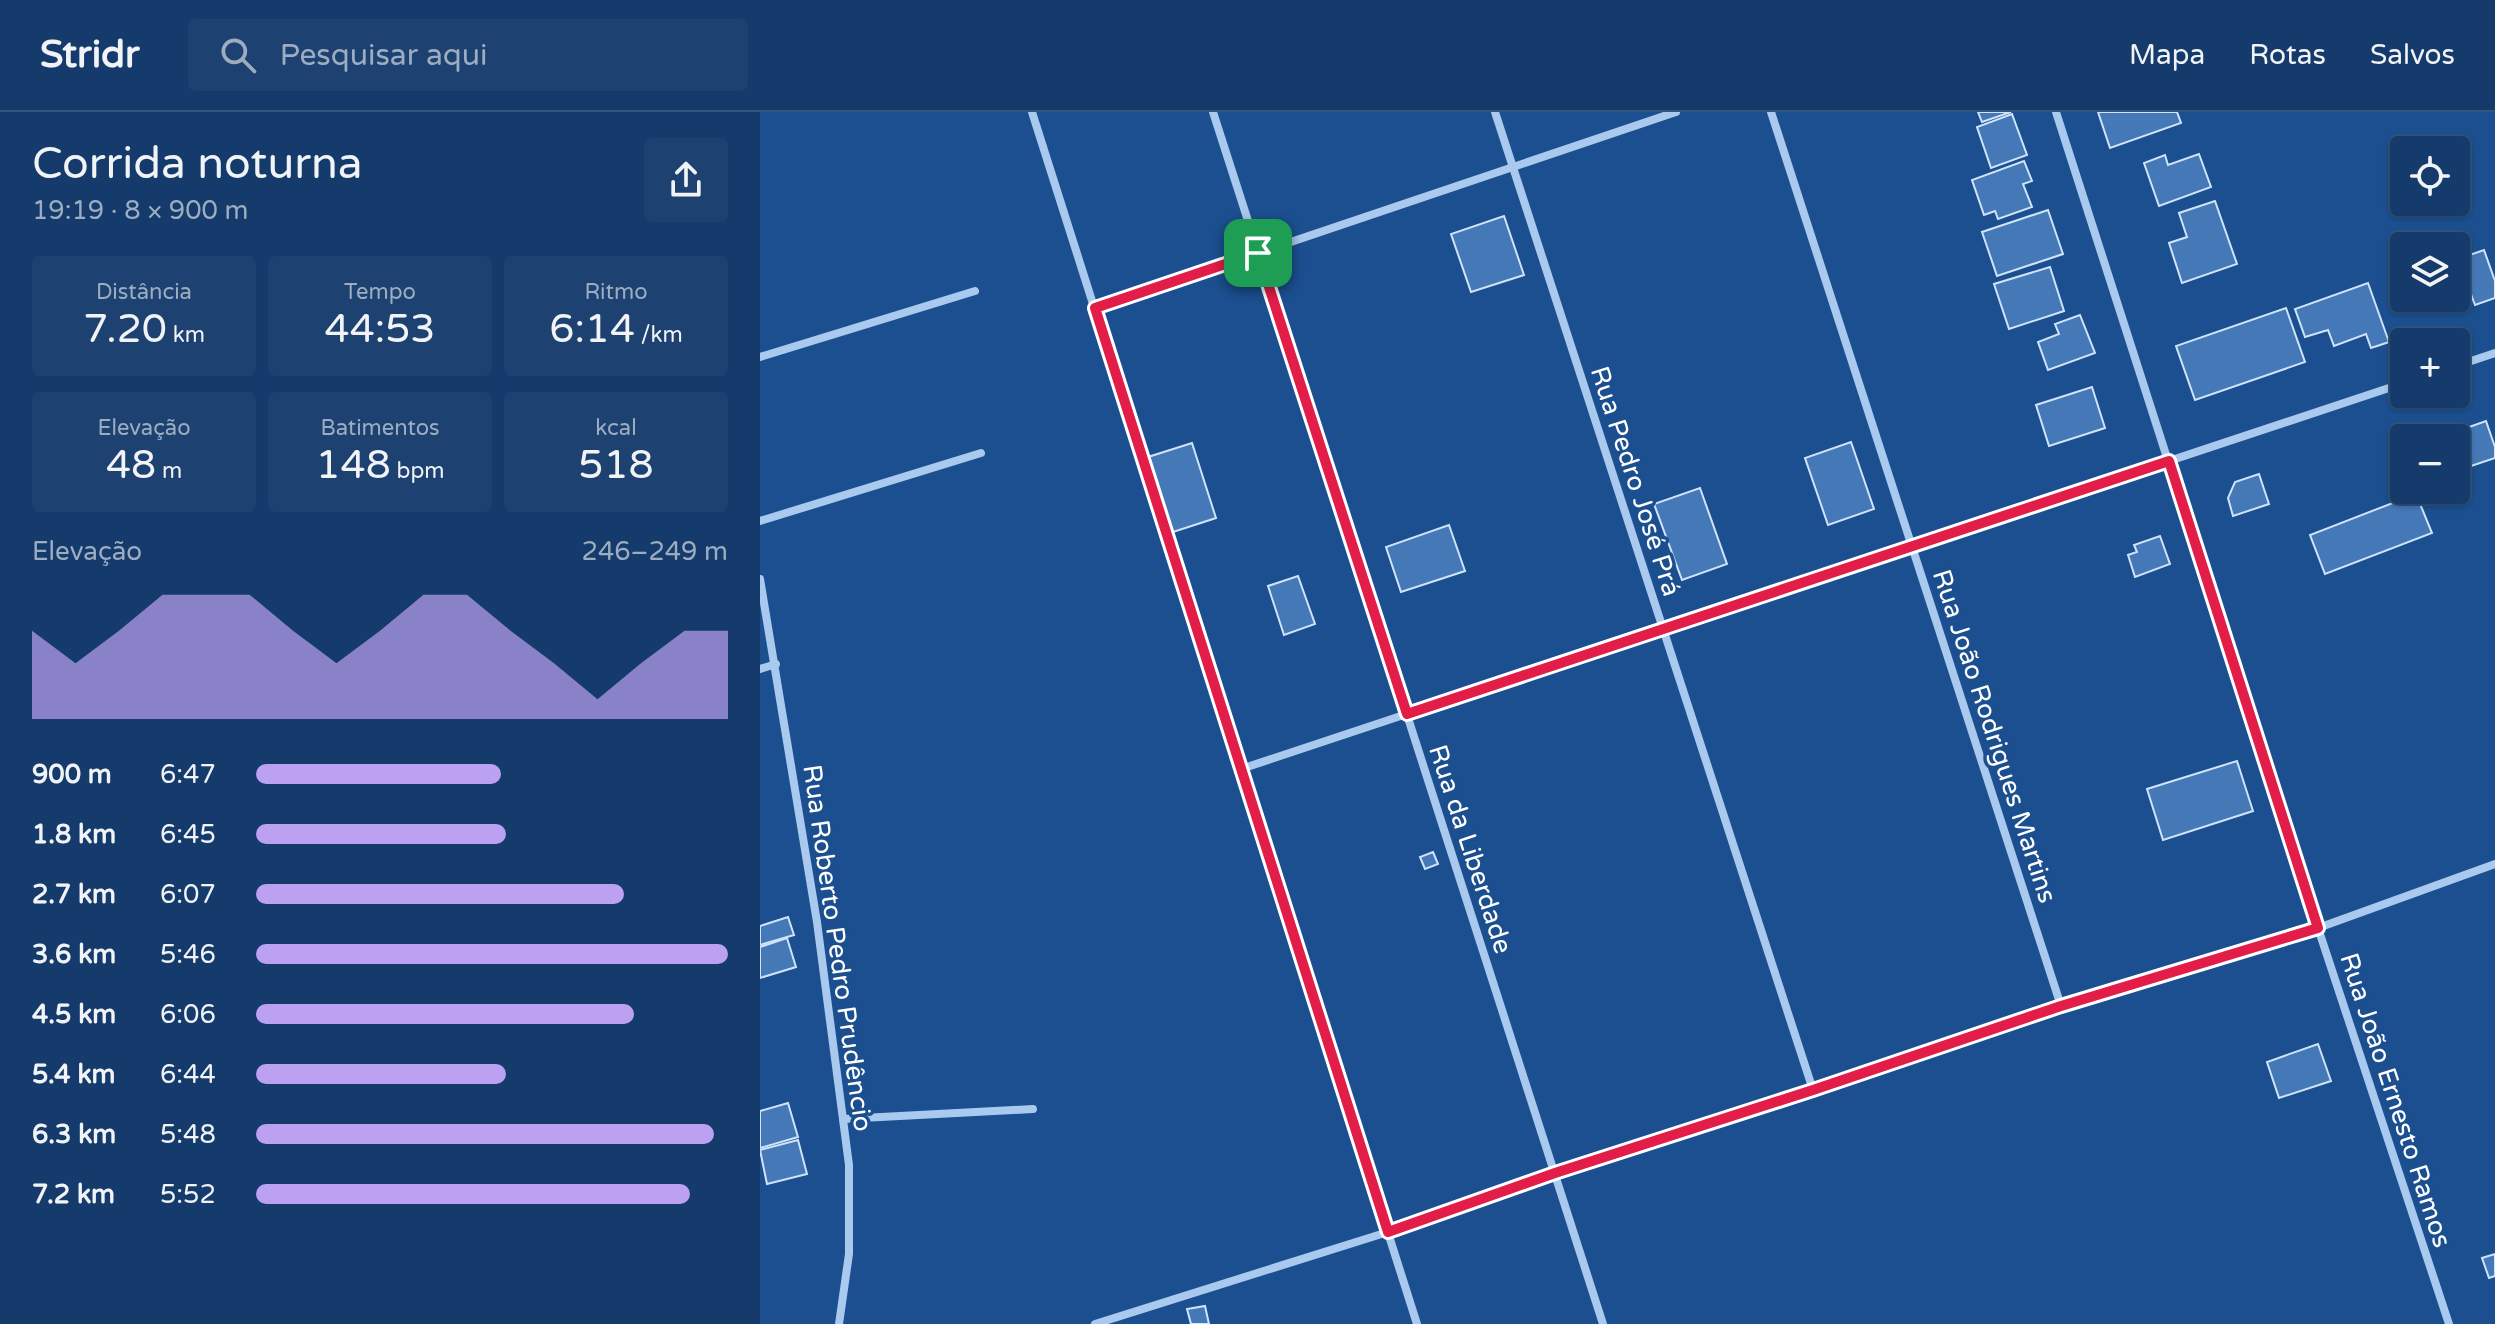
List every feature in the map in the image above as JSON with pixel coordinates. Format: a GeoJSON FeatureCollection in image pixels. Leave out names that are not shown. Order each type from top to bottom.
{"type":"FeatureCollection","features":[{"type":"Feature","properties":{"kind":"street"},"geometry":{"type":"LineString","coordinates":[[1032,112],[1417,1324]]}},
{"type":"Feature","properties":{"kind":"street","name":"Rua da Liberdade"},"geometry":{"type":"LineString","coordinates":[[1213,112],[1603,1324]]}},
{"type":"Feature","properties":{"kind":"street","name":"Rua Pedro José Prá"},"geometry":{"type":"LineString","coordinates":[[1495,112],[1813,1090]]}},
{"type":"Feature","properties":{"kind":"street"},"geometry":{"type":"LineString","coordinates":[[1095,308],[1676,112]]}},
{"type":"Feature","properties":{"kind":"street","name":"Rua João Rodrigues Martins"},"geometry":{"type":"LineString","coordinates":[[1771,112],[2061,1006]]}},
{"type":"Feature","properties":{"kind":"street","name":"Rua João Ernesto Ramos"},"geometry":{"type":"LineString","coordinates":[[2056,112],[2318,928],[2449,1324]]}},
{"type":"Feature","properties":{"kind":"street"},"geometry":{"type":"LineString","coordinates":[[760,357],[975,291]]}},
{"type":"Feature","properties":{"kind":"street"},"geometry":{"type":"LineString","coordinates":[[2470,361],[2495,353]]}},
{"type":"Feature","properties":{"kind":"street"},"geometry":{"type":"LineString","coordinates":[[1241,769],[2390,388]]}},
{"type":"Feature","properties":{"kind":"street"},"geometry":{"type":"LineString","coordinates":[[760,521],[981,453]]}},
{"type":"Feature","properties":{"kind":"street","name":"Rua Roberto Pedro Prudêncio"},"geometry":{"type":"LineString","coordinates":[[760,579],[819,934],[849,1165],[849,1254],[839,1324]]}},
{"type":"Feature","properties":{"kind":"street"},"geometry":{"type":"LineString","coordinates":[[760,669],[776,664]]}},
{"type":"Feature","properties":{"kind":"street"},"geometry":{"type":"LineString","coordinates":[[1095,1324],[1388,1232],[1555,1173],[2061,1006],[2318,928],[2495,864]]}},
{"type":"Feature","properties":{"kind":"street"},"geometry":{"type":"LineString","coordinates":[[843,1119],[1033,1109]]}},
{"type":"Feature","properties":{"kind":"building"},"geometry":{"type":"Polygon","coordinates":[[[1978,112],[2011,112],[1982,122],[1978,112]]]}},
{"type":"Feature","properties":{"kind":"building"},"geometry":{"type":"Polygon","coordinates":[[[2098,112],[2177,112],[2181,123],[2110,148],[2098,112]]]}},
{"type":"Feature","properties":{"kind":"building"},"geometry":{"type":"Polygon","coordinates":[[[2012,114],[2027,155],[1991,168],[1977,127],[2012,114]]]}},
{"type":"Feature","properties":{"kind":"building"},"geometry":{"type":"Polygon","coordinates":[[[2199,154],[2211,187],[2159,206],[2144,163],[2165,155],[2168,165],[2199,154]]]}},
{"type":"Feature","properties":{"kind":"building"},"geometry":{"type":"Polygon","coordinates":[[[2024,161],[2032,181],[2023,184],[2032,207],[1998,219],[1995,211],[1984,215],[1972,180],[2024,161]]]}},
{"type":"Feature","properties":{"kind":"building"},"geometry":{"type":"Polygon","coordinates":[[[2215,201],[2237,264],[2182,283],[2169,243],[2187,237],[2179,213],[2215,201]]]}},
{"type":"Feature","properties":{"kind":"building"},"geometry":{"type":"Polygon","coordinates":[[[2048,210],[2063,254],[1997,276],[1982,232],[2048,210]]]}},
{"type":"Feature","properties":{"kind":"building"},"geometry":{"type":"Polygon","coordinates":[[[1504,216],[1524,275],[1471,292],[1451,234],[1504,216]]]}},
{"type":"Feature","properties":{"kind":"building"},"geometry":{"type":"Polygon","coordinates":[[[2484,250],[2495,281],[2495,298],[2475,305],[2470,291],[2470,255],[2484,250]]]}},
{"type":"Feature","properties":{"kind":"building"},"geometry":{"type":"Polygon","coordinates":[[[2050,267],[2064,311],[2009,329],[1994,284],[2050,267]]]}},
{"type":"Feature","properties":{"kind":"building"},"geometry":{"type":"Polygon","coordinates":[[[2368,283],[2389,342],[2371,348],[2366,334],[2334,346],[2328,330],[2305,337],[2295,309],[2368,283]]]}},
{"type":"Feature","properties":{"kind":"building"},"geometry":{"type":"Polygon","coordinates":[[[2286,308],[2305,362],[2195,400],[2176,346],[2286,308]]]}},
{"type":"Feature","properties":{"kind":"building"},"geometry":{"type":"Polygon","coordinates":[[[2080,315],[2095,353],[2048,370],[2038,342],[2059,334],[2055,324],[2080,315]]]}},
{"type":"Feature","properties":{"kind":"building"},"geometry":{"type":"Polygon","coordinates":[[[2092,387],[2105,428],[2049,446],[2036,405],[2092,387]]]}},
{"type":"Feature","properties":{"kind":"building"},"geometry":{"type":"Polygon","coordinates":[[[2486,421],[2495,447],[2495,458],[2470,466],[2470,427],[2486,421]]]}},
{"type":"Feature","properties":{"kind":"building"},"geometry":{"type":"Polygon","coordinates":[[[1851,442],[1874,509],[1828,525],[1805,458],[1851,442]]]}},
{"type":"Feature","properties":{"kind":"building"},"geometry":{"type":"Polygon","coordinates":[[[1192,443],[1216,518],[1173,532],[1148,457],[1192,443]]]}},
{"type":"Feature","properties":{"kind":"building"},"geometry":{"type":"Polygon","coordinates":[[[2259,474],[2269,504],[2233,516],[2228,498],[2235,482],[2259,474]]]}},
{"type":"Feature","properties":{"kind":"building"},"geometry":{"type":"Polygon","coordinates":[[[1700,488],[1727,564],[1682,580],[1654,504],[1700,488]]]}},
{"type":"Feature","properties":{"kind":"building"},"geometry":{"type":"Polygon","coordinates":[[[2390,504],[2420,504],[2432,533],[2325,574],[2310,535],[2390,504]]]}},
{"type":"Feature","properties":{"kind":"building"},"geometry":{"type":"Polygon","coordinates":[[[1449,525],[1465,571],[1401,592],[1386,547],[1449,525]]]}},
{"type":"Feature","properties":{"kind":"building"},"geometry":{"type":"Polygon","coordinates":[[[2160,536],[2170,564],[2135,577],[2128,555],[2137,552],[2134,545],[2160,536]]]}},
{"type":"Feature","properties":{"kind":"building"},"geometry":{"type":"Polygon","coordinates":[[[1298,576],[1315,624],[1284,635],[1268,586],[1298,576]]]}},
{"type":"Feature","properties":{"kind":"building"},"geometry":{"type":"Polygon","coordinates":[[[2237,761],[2253,811],[2163,840],[2147,789],[2237,761]]]}},
{"type":"Feature","properties":{"kind":"building"},"geometry":{"type":"Polygon","coordinates":[[[1433,852],[1438,864],[1425,869],[1420,857],[1433,852]]]}},
{"type":"Feature","properties":{"kind":"building"},"geometry":{"type":"Polygon","coordinates":[[[788,917],[794,935],[760,945],[760,926],[788,917]]]}},
{"type":"Feature","properties":{"kind":"building"},"geometry":{"type":"Polygon","coordinates":[[[787,938],[796,967],[760,978],[760,947],[787,938]]]}},
{"type":"Feature","properties":{"kind":"building"},"geometry":{"type":"Polygon","coordinates":[[[2318,1044],[2331,1081],[2279,1098],[2267,1062],[2318,1044]]]}},
{"type":"Feature","properties":{"kind":"building"},"geometry":{"type":"Polygon","coordinates":[[[788,1103],[798,1137],[760,1148],[760,1111],[788,1103]]]}},
{"type":"Feature","properties":{"kind":"building"},"geometry":{"type":"Polygon","coordinates":[[[798,1140],[807,1174],[767,1184],[760,1150],[798,1140]]]}},
{"type":"Feature","properties":{"kind":"building"},"geometry":{"type":"Polygon","coordinates":[[[2495,1254],[2495,1276],[2489,1278],[2482,1258],[2495,1254]]]}},
{"type":"Feature","properties":{"kind":"building"},"geometry":{"type":"Polygon","coordinates":[[[1205,1306],[1209,1324],[1191,1324],[1187,1309],[1205,1306]]]}},
{"type":"Feature","properties":{"kind":"route"},"geometry":{"type":"LineString","coordinates":[[1258,253],[1407,714],[2169,461],[2318,928],[2061,1006],[1555,1173],[1388,1232],[1095,308],[1258,253]]}}]}
